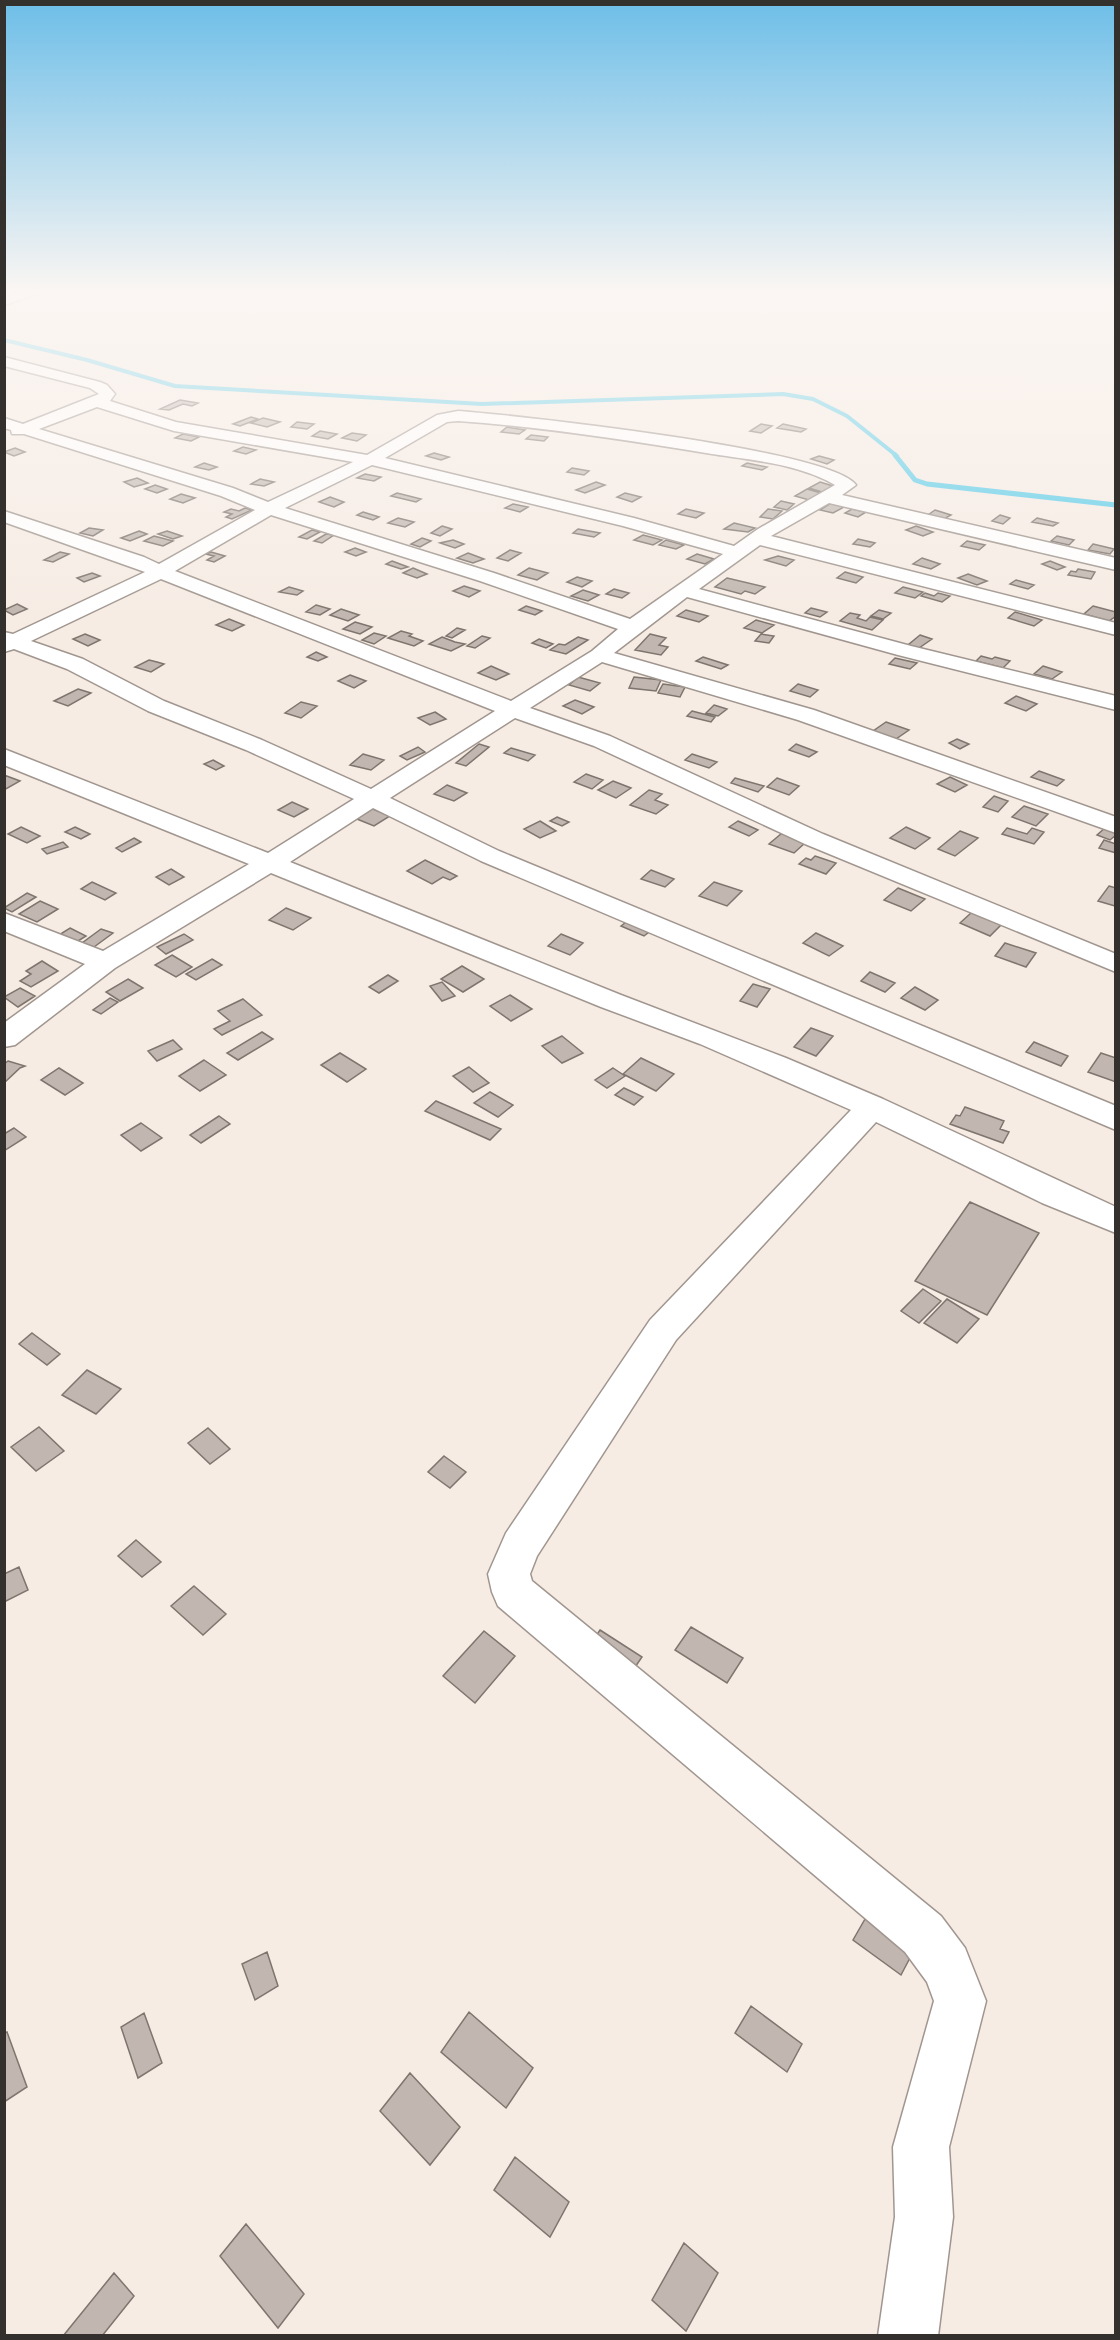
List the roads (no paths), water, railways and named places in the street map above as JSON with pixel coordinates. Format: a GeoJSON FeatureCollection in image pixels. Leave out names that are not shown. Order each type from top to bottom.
{"type":"FeatureCollection","features":[{"type":"Feature","properties":{"kind":"street"},"geometry":{"type":"LineString","coordinates":[[4,436],[97,402],[174,426],[370,460],[584,511],[738,552]]}},
{"type":"Feature","properties":{"kind":"street"},"geometry":{"type":"LineString","coordinates":[[4,1038],[105,962],[270,863],[599,655],[633,627],[686,591],[756,538],[826,498],[847,482],[823,472],[755,456],[468,416],[444,418],[370,460],[269,509],[160,572],[8,642]]}},
{"type":"Feature","properties":{"kind":"street"},"geometry":{"type":"LineString","coordinates":[[4,423],[227,492],[269,509],[633,627]]}},
{"type":"Feature","properties":{"kind":"street"},"geometry":{"type":"LineString","coordinates":[[826,498],[1116,564]]}},
{"type":"Feature","properties":{"kind":"street"},"geometry":{"type":"LineString","coordinates":[[4,516],[137,561],[512,709],[602,741],[814,840],[1116,964]]}},
{"type":"Feature","properties":{"kind":"street"},"geometry":{"type":"LineString","coordinates":[[756,538],[1116,629]]}},
{"type":"Feature","properties":{"kind":"street"},"geometry":{"type":"LineString","coordinates":[[686,591],[905,651],[1116,703]]}},
{"type":"Feature","properties":{"kind":"street"},"geometry":{"type":"LineString","coordinates":[[8,642],[75,664],[156,706],[254,745],[371,798],[490,856],[1116,1119]]}},
{"type":"Feature","properties":{"kind":"street"},"geometry":{"type":"LineString","coordinates":[[599,655],[806,715],[1116,826]]}},
{"type":"Feature","properties":{"kind":"street"},"geometry":{"type":"LineString","coordinates":[[4,756],[611,1001],[668,1020],[872,1107],[1062,1199],[1116,1221]]}},
{"type":"Feature","properties":{"kind":"street"},"geometry":{"type":"LineString","coordinates":[[4,921],[105,962]]}},
{"type":"Feature","properties":{"kind":"street"},"geometry":{"type":"LineString","coordinates":[[872,1107],[663,1330],[521,1545],[509,1574],[513,1592],[923,1934],[947,1966],[960,2001],[921,2147],[924,2217],[908,2336]]}},
{"type":"Feature","properties":{"kind":"waterway"},"geometry":{"type":"LineString","coordinates":[[434,401],[482,404],[566,401]]}},
{"type":"Feature","properties":{"kind":"waterway"},"geometry":{"type":"LineString","coordinates":[[817,401],[847,416],[897,456]]}},
{"type":"Feature","properties":{"kind":"waterway"},"geometry":{"type":"LineString","coordinates":[[895,455],[915,480],[927,484],[1116,505]]}}]}
